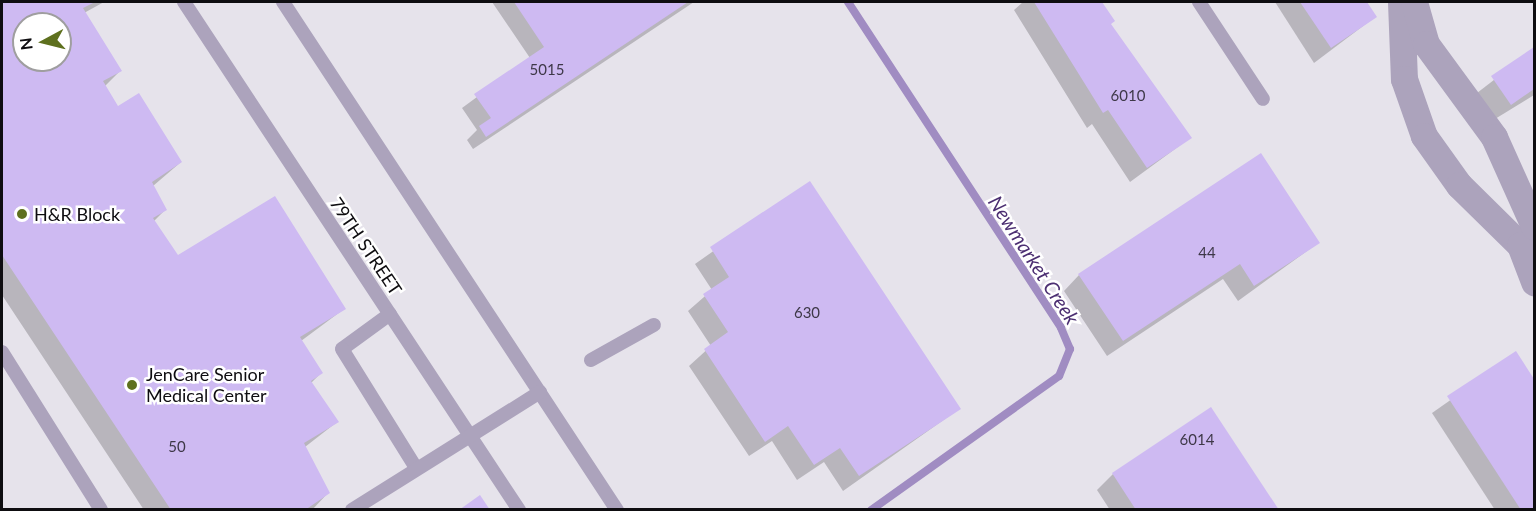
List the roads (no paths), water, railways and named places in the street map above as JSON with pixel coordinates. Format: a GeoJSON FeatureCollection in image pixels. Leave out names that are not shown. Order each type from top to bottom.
{"type":"FeatureCollection","features":[{"type":"Feature","properties":{"kind":"street"},"geometry":{"type":"LineString","coordinates":[[1401,2],[1404,79],[1424,136],[1459,185],[1520,245],[1534,282]]}},
{"type":"Feature","properties":{"kind":"street"},"geometry":{"type":"LineString","coordinates":[[1414,2],[1426,44],[1494,137],[1534,226]]}},
{"type":"Feature","properties":{"kind":"lane","name":"79TH STREET"},"geometry":{"type":"LineString","coordinates":[[184,2],[519,510]]}},
{"type":"Feature","properties":{"kind":"lane"},"geometry":{"type":"LineString","coordinates":[[283,2],[617,510]]}},
{"type":"Feature","properties":{"kind":"lane"},"geometry":{"type":"LineString","coordinates":[[1199,2],[1263,99]]}},
{"type":"Feature","properties":{"kind":"lane"},"geometry":{"type":"LineString","coordinates":[[390,314],[342,349],[416,468]]}},
{"type":"Feature","properties":{"kind":"lane"},"geometry":{"type":"LineString","coordinates":[[591,360],[654,325]]}},
{"type":"Feature","properties":{"kind":"lane"},"geometry":{"type":"LineString","coordinates":[[2,352],[101,510]]}},
{"type":"Feature","properties":{"kind":"lane"},"geometry":{"type":"LineString","coordinates":[[352,510],[540,392]]}},
{"type":"Feature","properties":{"kind":"waterway","name":"Newmarket Creek"},"geometry":{"type":"LineString","coordinates":[[848,2],[1061,328],[1070,349],[1059,376],[871,510]]}},
{"type":"Feature","properties":{"kind":"place","name":"H&R Block"},"geometry":{"type":"Point","coordinates":[22,214]}},
{"type":"Feature","properties":{"kind":"place","name":"JenCare Senior Medical Center"},"geometry":{"type":"Point","coordinates":[132,385]}}]}
